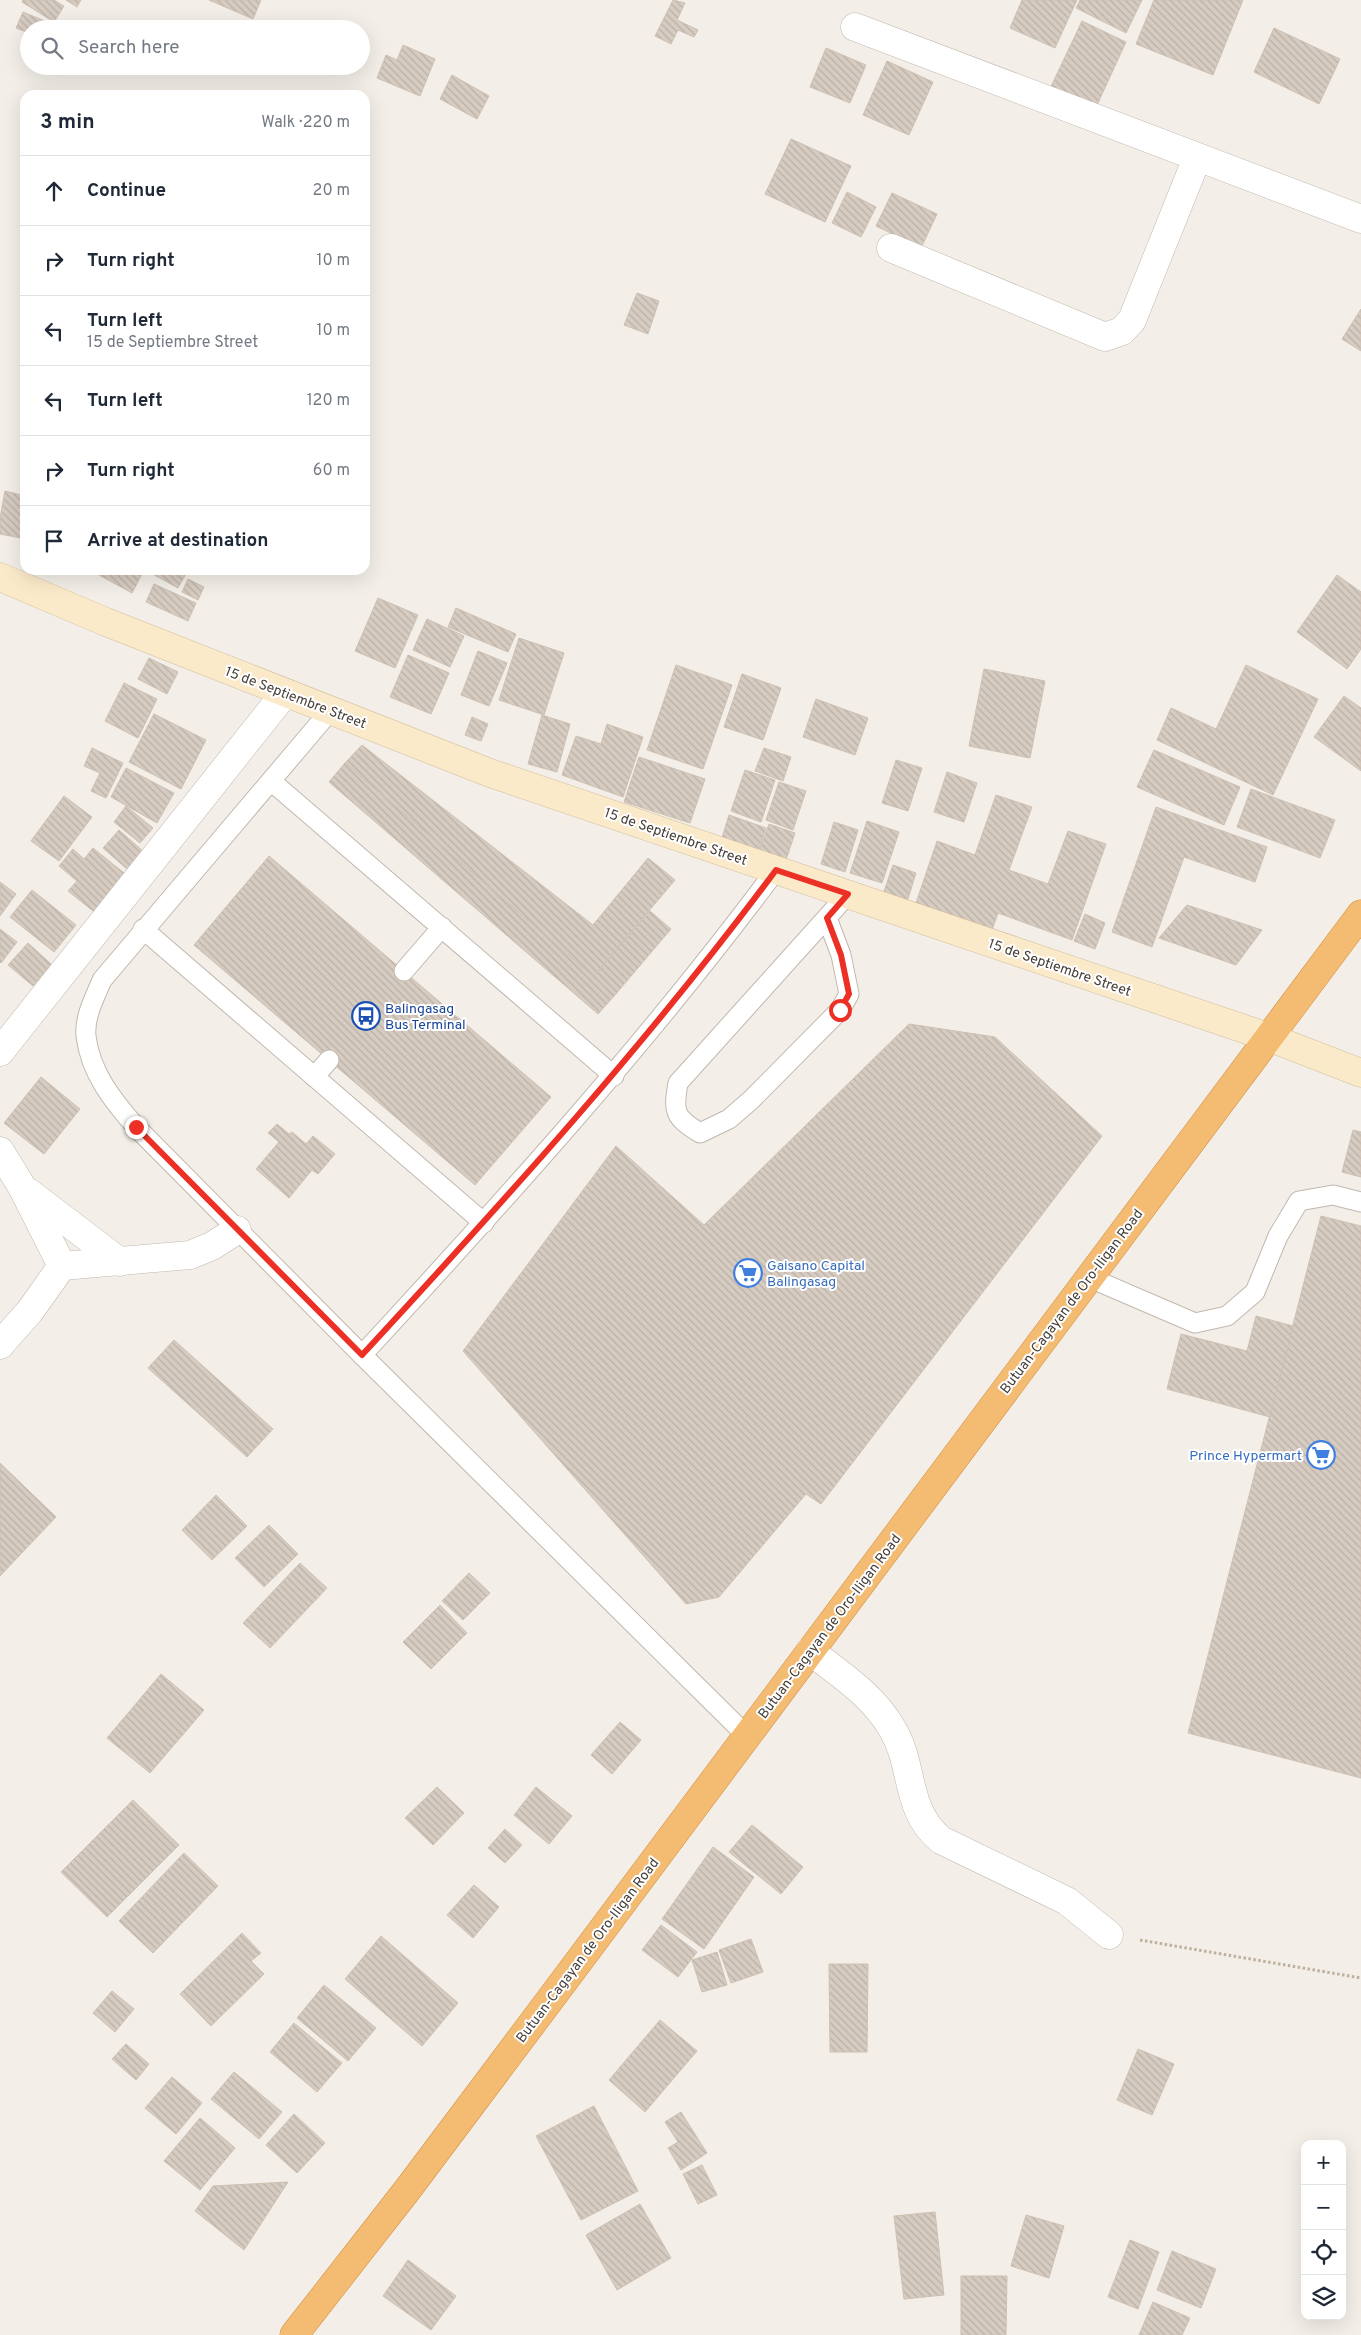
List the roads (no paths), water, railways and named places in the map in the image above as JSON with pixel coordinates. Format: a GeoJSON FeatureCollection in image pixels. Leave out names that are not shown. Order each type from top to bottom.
{"type":"FeatureCollection","features":[{"type":"Feature","properties":{"kind":"highway","name":"Butuan-Cagayan de Oro-Iligan Road"},"geometry":{"type":"LineString","coordinates":[[294,2335],[414,2181],[1361,914]]}},
{"type":"Feature","properties":{"kind":"street"},"geometry":{"type":"LineString","coordinates":[[855,27],[1197,158],[1358,209]]}},
{"type":"Feature","properties":{"kind":"street"},"geometry":{"type":"LineString","coordinates":[[891,248],[1105,337],[1122,331],[1132,320],[1197,158]]}},
{"type":"Feature","properties":{"kind":"street","name":"15 de Septiembre Street"},"geometry":{"type":"LineString","coordinates":[[0,577],[285,693],[490,773],[1268,1037],[1361,1073]]}},
{"type":"Feature","properties":{"kind":"street"},"geometry":{"type":"LineString","coordinates":[[0,1052],[285,693]]}},
{"type":"Feature","properties":{"kind":"street"},"geometry":{"type":"LineString","coordinates":[[0,1151],[22,1187],[62,1266]]}},
{"type":"Feature","properties":{"kind":"street"},"geometry":{"type":"LineString","coordinates":[[22,1187],[120,1262]]}},
{"type":"Feature","properties":{"kind":"street"},"geometry":{"type":"LineString","coordinates":[[62,1266],[190,1255],[212,1246],[237,1230]]}},
{"type":"Feature","properties":{"kind":"street"},"geometry":{"type":"LineString","coordinates":[[0,1345],[30,1311],[62,1266]]}},
{"type":"Feature","properties":{"kind":"street"},"geometry":{"type":"LineString","coordinates":[[810,1651],[848,1680],[884,1716],[894,1731],[902,1752],[915,1804],[922,1819],[931,1831],[942,1840],[1067,1901],[1110,1935]]}},
{"type":"Feature","properties":{"kind":"lane"},"geometry":{"type":"LineString","coordinates":[[330,711],[143,929],[102,980],[90,1010],[86,1035],[95,1067],[112,1100],[136,1127],[362,1355],[746,1736]]}},
{"type":"Feature","properties":{"kind":"lane"},"geometry":{"type":"LineString","coordinates":[[271,781],[614,1076]]}},
{"type":"Feature","properties":{"kind":"lane"},"geometry":{"type":"LineString","coordinates":[[362,1355],[484,1223],[614,1076],[726,937],[776,870]]}},
{"type":"Feature","properties":{"kind":"lane"},"geometry":{"type":"LineString","coordinates":[[827,918],[841,955],[849,994],[840,1010],[752,1100],[729,1118],[700,1133],[681,1122],[674,1104],[678,1082],[848,894]]}},
{"type":"Feature","properties":{"kind":"lane"},"geometry":{"type":"LineString","coordinates":[[404,971],[442,927]]}},
{"type":"Feature","properties":{"kind":"lane"},"geometry":{"type":"LineString","coordinates":[[143,929],[484,1223]]}},
{"type":"Feature","properties":{"kind":"lane"},"geometry":{"type":"LineString","coordinates":[[314,1077],[329,1060]]}},
{"type":"Feature","properties":{"kind":"lane"},"geometry":{"type":"LineString","coordinates":[[1088,1277],[1195,1323],[1227,1316],[1255,1292],[1278,1236],[1298,1200],[1333,1195],[1361,1202]]}},
{"type":"Feature","properties":{"kind":"place","name":"Balingasag Bus Terminal"},"geometry":{"type":"Point","coordinates":[366,1016]}},
{"type":"Feature","properties":{"kind":"place","name":"Gaisano Capital Balingasag"},"geometry":{"type":"Point","coordinates":[748,1273]}},
{"type":"Feature","properties":{"kind":"place","name":"Prince Hypermart"},"geometry":{"type":"Point","coordinates":[1321,1455]}}]}
